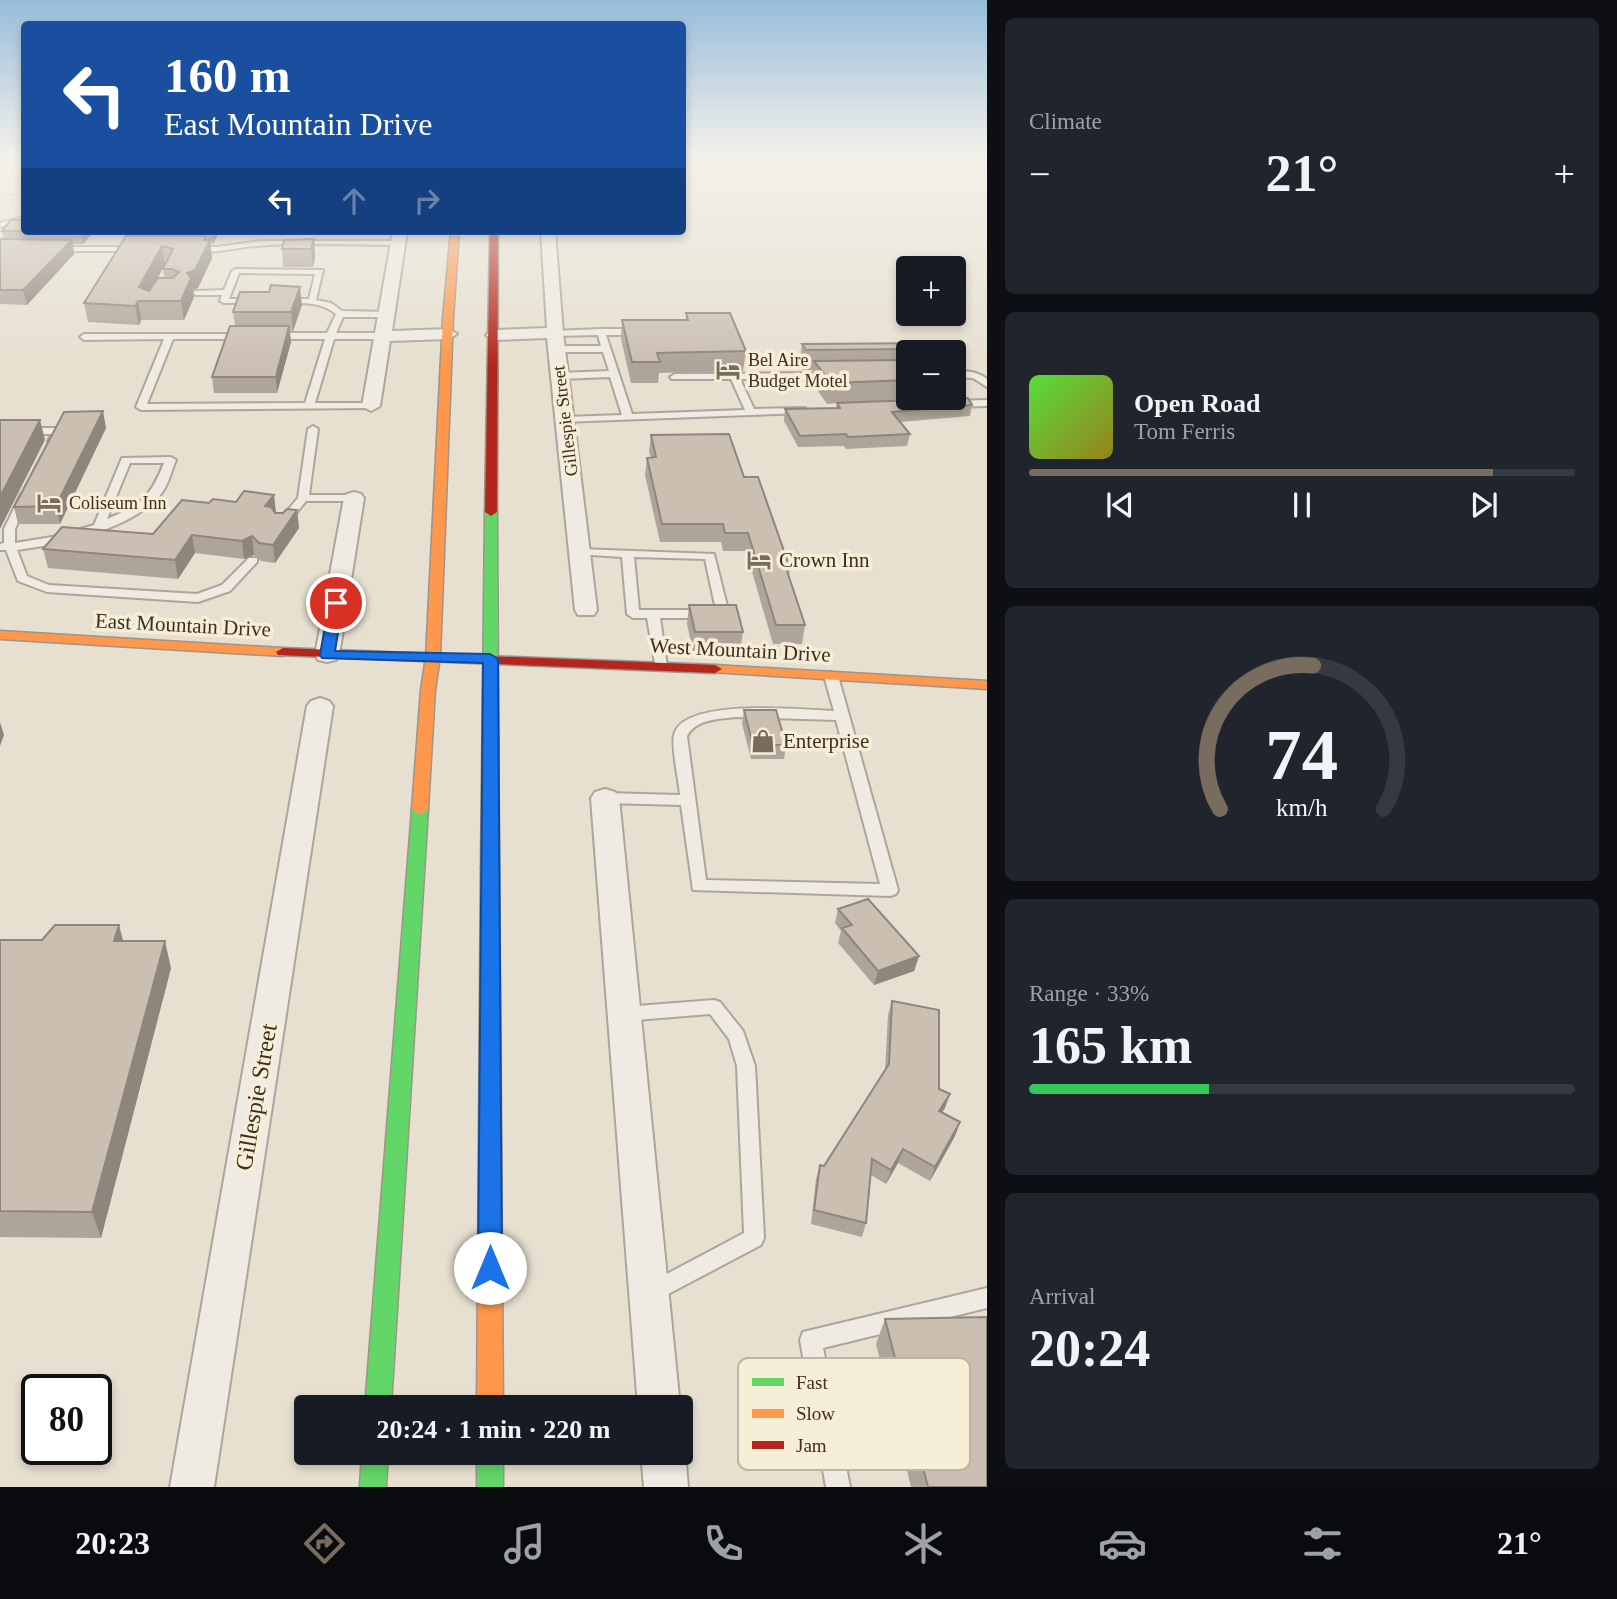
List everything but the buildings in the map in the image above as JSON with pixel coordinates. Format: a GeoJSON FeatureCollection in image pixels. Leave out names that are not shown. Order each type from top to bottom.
{"type":"FeatureCollection","features":[{"type":"Feature","properties":{"kind":"main road"},"geometry":{"type":"LineString","coordinates":[[380,1395],[427,704],[433,657],[455,235]]}},
{"type":"Feature","properties":{"kind":"main road"},"geometry":{"type":"LineString","coordinates":[[490,1395],[490,659],[494,235]]}},
{"type":"Feature","properties":{"kind":"main road"},"geometry":{"type":"LineString","coordinates":[[449,334],[467,336]]}},
{"type":"Feature","properties":{"kind":"main road"},"geometry":{"type":"LineString","coordinates":[[475,434],[481,475],[491,502]]}},
{"type":"Feature","properties":{"kind":"main road","name":"East Mountain Drive"},"geometry":{"type":"LineString","coordinates":[[0,635],[327,655],[490,659]]}},
{"type":"Feature","properties":{"kind":"main road","name":"West Mountain Drive"},"geometry":{"type":"LineString","coordinates":[[490,659],[987,685]]}},
{"type":"Feature","properties":{"kind":"main road"},"geometry":{"type":"LineString","coordinates":[[373,1487],[374,1465]]}},
{"type":"Feature","properties":{"kind":"main road"},"geometry":{"type":"LineString","coordinates":[[490,1465],[490,1487]]}},
{"type":"Feature","properties":{"kind":"street","name":"Gillespie Street"},"geometry":{"type":"LineString","coordinates":[[548,235],[556,341],[586,610]]}},
{"type":"Feature","properties":{"kind":"street"},"geometry":{"type":"LineString","coordinates":[[371,406],[399,237]]}},
{"type":"Feature","properties":{"kind":"street"},"geometry":{"type":"LineString","coordinates":[[384,336],[449,334]]}},
{"type":"Feature","properties":{"kind":"street"},"geometry":{"type":"LineString","coordinates":[[494,335],[556,341]]}},
{"type":"Feature","properties":{"kind":"street"},"geometry":{"type":"LineString","coordinates":[[327,655],[354,498]]}},
{"type":"Feature","properties":{"kind":"street","name":"Gillespie Street"},"geometry":{"type":"LineString","coordinates":[[192,1487],[215,1330],[292,891],[320,706]]}},
{"type":"Feature","properties":{"kind":"street"},"geometry":{"type":"LineString","coordinates":[[605,798],[658,1395]]}},
{"type":"Feature","properties":{"kind":"street"},"geometry":{"type":"LineString","coordinates":[[664,1465],[666,1487]]}},
{"type":"Feature","properties":{"kind":"lane"},"geometry":{"type":"LineString","coordinates":[[259,235],[262,243]]}},
{"type":"Feature","properties":{"kind":"lane"},"geometry":{"type":"LineString","coordinates":[[180,249],[399,237]]}},
{"type":"Feature","properties":{"kind":"lane"},"geometry":{"type":"LineString","coordinates":[[122,249],[128,240]]}},
{"type":"Feature","properties":{"kind":"lane"},"geometry":{"type":"LineString","coordinates":[[41,249],[144,249]]}},
{"type":"Feature","properties":{"kind":"lane"},"geometry":{"type":"LineString","coordinates":[[316,302],[320,272],[236,271],[225,301],[316,302],[332,307],[340,314],[387,314]]}},
{"type":"Feature","properties":{"kind":"lane"},"geometry":{"type":"LineString","coordinates":[[196,293],[228,292]]}},
{"type":"Feature","properties":{"kind":"lane"},"geometry":{"type":"LineString","coordinates":[[303,307],[316,302]]}},
{"type":"Feature","properties":{"kind":"lane"},"geometry":{"type":"LineString","coordinates":[[309,406],[330,336],[340,314]]}},
{"type":"Feature","properties":{"kind":"lane"},"geometry":{"type":"LineString","coordinates":[[601,332],[628,418]]}},
{"type":"Feature","properties":{"kind":"lane"},"geometry":{"type":"LineString","coordinates":[[556,341],[601,332],[650,332]]}},
{"type":"Feature","properties":{"kind":"lane"},"geometry":{"type":"LineString","coordinates":[[83,337],[384,336]]}},
{"type":"Feature","properties":{"kind":"lane"},"geometry":{"type":"LineString","coordinates":[[169,337],[141,407],[371,406]]}},
{"type":"Feature","properties":{"kind":"lane"},"geometry":{"type":"LineString","coordinates":[[556,341],[606,349]]}},
{"type":"Feature","properties":{"kind":"lane"},"geometry":{"type":"LineString","coordinates":[[560,376],[614,374]]}},
{"type":"Feature","properties":{"kind":"lane"},"geometry":{"type":"LineString","coordinates":[[966,374],[982,378],[987,384]]}},
{"type":"Feature","properties":{"kind":"lane"},"geometry":{"type":"LineString","coordinates":[[734,376],[751,413]]}},
{"type":"Feature","properties":{"kind":"lane"},"geometry":{"type":"LineString","coordinates":[[675,377],[841,376]]}},
{"type":"Feature","properties":{"kind":"lane"},"geometry":{"type":"LineString","coordinates":[[966,404],[987,403]]}},
{"type":"Feature","properties":{"kind":"lane"},"geometry":{"type":"LineString","coordinates":[[565,420],[820,410]]}},
{"type":"Feature","properties":{"kind":"lane"},"geometry":{"type":"LineString","coordinates":[[281,526],[303,498],[313,429]]}},
{"type":"Feature","properties":{"kind":"lane"},"geometry":{"type":"LineString","coordinates":[[0,431],[58,431],[46,456]]}},
{"type":"Feature","properties":{"kind":"lane"},"geometry":{"type":"LineString","coordinates":[[5,547],[71,538],[99,526],[131,512],[156,494],[171,460],[126,460],[99,526]]}},
{"type":"Feature","properties":{"kind":"lane"},"geometry":{"type":"LineString","coordinates":[[33,480],[7,530],[5,547],[22,578],[47,587],[198,598],[226,588],[253,560]]}},
{"type":"Feature","properties":{"kind":"lane"},"geometry":{"type":"LineString","coordinates":[[303,498],[354,498]]}},
{"type":"Feature","properties":{"kind":"lane"},"geometry":{"type":"LineString","coordinates":[[580,552],[710,555],[723,614],[633,614],[628,554]]}},
{"type":"Feature","properties":{"kind":"lane"},"geometry":{"type":"LineString","coordinates":[[653,614],[661,666]]}},
{"type":"Feature","properties":{"kind":"lane"},"geometry":{"type":"LineString","coordinates":[[831,676],[843,716],[890,890],[699,886],[680,736],[686,725],[703,718],[735,712],[843,716]]}},
{"type":"Feature","properties":{"kind":"lane"},"geometry":{"type":"LineString","coordinates":[[605,798],[688,800]]}},
{"type":"Feature","properties":{"kind":"lane"},"geometry":{"type":"LineString","coordinates":[[624,1014],[714,1007],[737,1036],[746,1066],[754,1238],[648,1294]]}},
{"type":"Feature","properties":{"kind":"lane"},"geometry":{"type":"LineString","coordinates":[[814,1358],[811,1340],[987,1298]]}},
{"type":"Feature","properties":{"kind":"traffic: fast"},"geometry":{"type":"LineString","coordinates":[[490,868],[491,512]]}},
{"type":"Feature","properties":{"kind":"traffic: fast"},"geometry":{"type":"LineString","coordinates":[[379,1395],[420,809]]}},
{"type":"Feature","properties":{"kind":"traffic: fast"},"geometry":{"type":"LineString","coordinates":[[373,1487],[374,1465]]}},
{"type":"Feature","properties":{"kind":"traffic: fast"},"geometry":{"type":"LineString","coordinates":[[490,1465],[490,1487]]}},
{"type":"Feature","properties":{"kind":"traffic: slow"},"geometry":{"type":"LineString","coordinates":[[420,809],[428,690],[433,657],[448,318],[455,235]]}},
{"type":"Feature","properties":{"kind":"traffic: slow"},"geometry":{"type":"LineString","coordinates":[[0,635],[283,652]]}},
{"type":"Feature","properties":{"kind":"traffic: slow"},"geometry":{"type":"LineString","coordinates":[[715,669],[987,685]]}},
{"type":"Feature","properties":{"kind":"traffic: slow"},"geometry":{"type":"LineString","coordinates":[[490,868],[490,1395]]}},
{"type":"Feature","properties":{"kind":"traffic: jam"},"geometry":{"type":"LineString","coordinates":[[491,512],[494,235]]}},
{"type":"Feature","properties":{"kind":"traffic: jam"},"geometry":{"type":"LineString","coordinates":[[283,652],[715,669]]}},
{"type":"Feature","properties":{"kind":"place","name":"Bel Aire Budget Motel"},"geometry":{"type":"Point","coordinates":[728,370]}},
{"type":"Feature","properties":{"kind":"place","name":"Coliseum Inn"},"geometry":{"type":"Point","coordinates":[49,503]}},
{"type":"Feature","properties":{"kind":"place","name":"Crown Inn"},"geometry":{"type":"Point","coordinates":[759,560]}},
{"type":"Feature","properties":{"kind":"place","name":"Enterprise"},"geometry":{"type":"Point","coordinates":[763,741]}},
{"type":"Feature","properties":{"kind":"route"},"geometry":{"type":"LineString","coordinates":[[336,603],[327,655],[490,659],[490,1268]]}}]}
